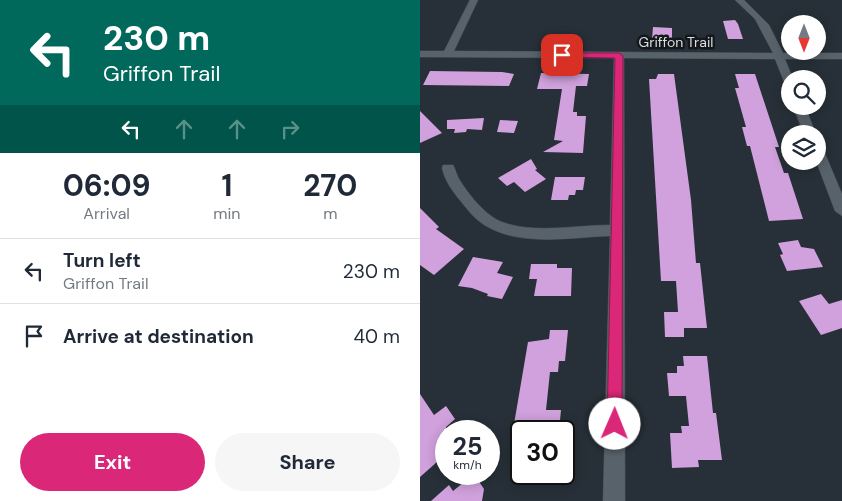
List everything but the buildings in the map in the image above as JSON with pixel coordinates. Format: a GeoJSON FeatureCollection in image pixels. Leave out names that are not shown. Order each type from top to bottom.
{"type":"FeatureCollection","features":[{"type":"Feature","properties":{"kind":"street"},"geometry":{"type":"LineString","coordinates":[[448,54],[474,0]]}},
{"type":"Feature","properties":{"kind":"street"},"geometry":{"type":"LineString","coordinates":[[739,0],[756,12],[762,19],[784,70]]}},
{"type":"Feature","properties":{"kind":"street","name":"Griffon Trail"},"geometry":{"type":"LineString","coordinates":[[420,54],[842,56]]}},
{"type":"Feature","properties":{"kind":"street"},"geometry":{"type":"LineString","coordinates":[[614,501],[619,56]]}},
{"type":"Feature","properties":{"kind":"street"},"geometry":{"type":"LineString","coordinates":[[448,168],[450,178],[466,199],[484,217],[500,227],[530,231],[617,230]]}},
{"type":"Feature","properties":{"kind":"street"},"geometry":{"type":"LineString","coordinates":[[826,170],[842,211]]}},
{"type":"Feature","properties":{"kind":"route"},"geometry":{"type":"LineString","coordinates":[[562,55],[619,56],[615,424]]}}]}
